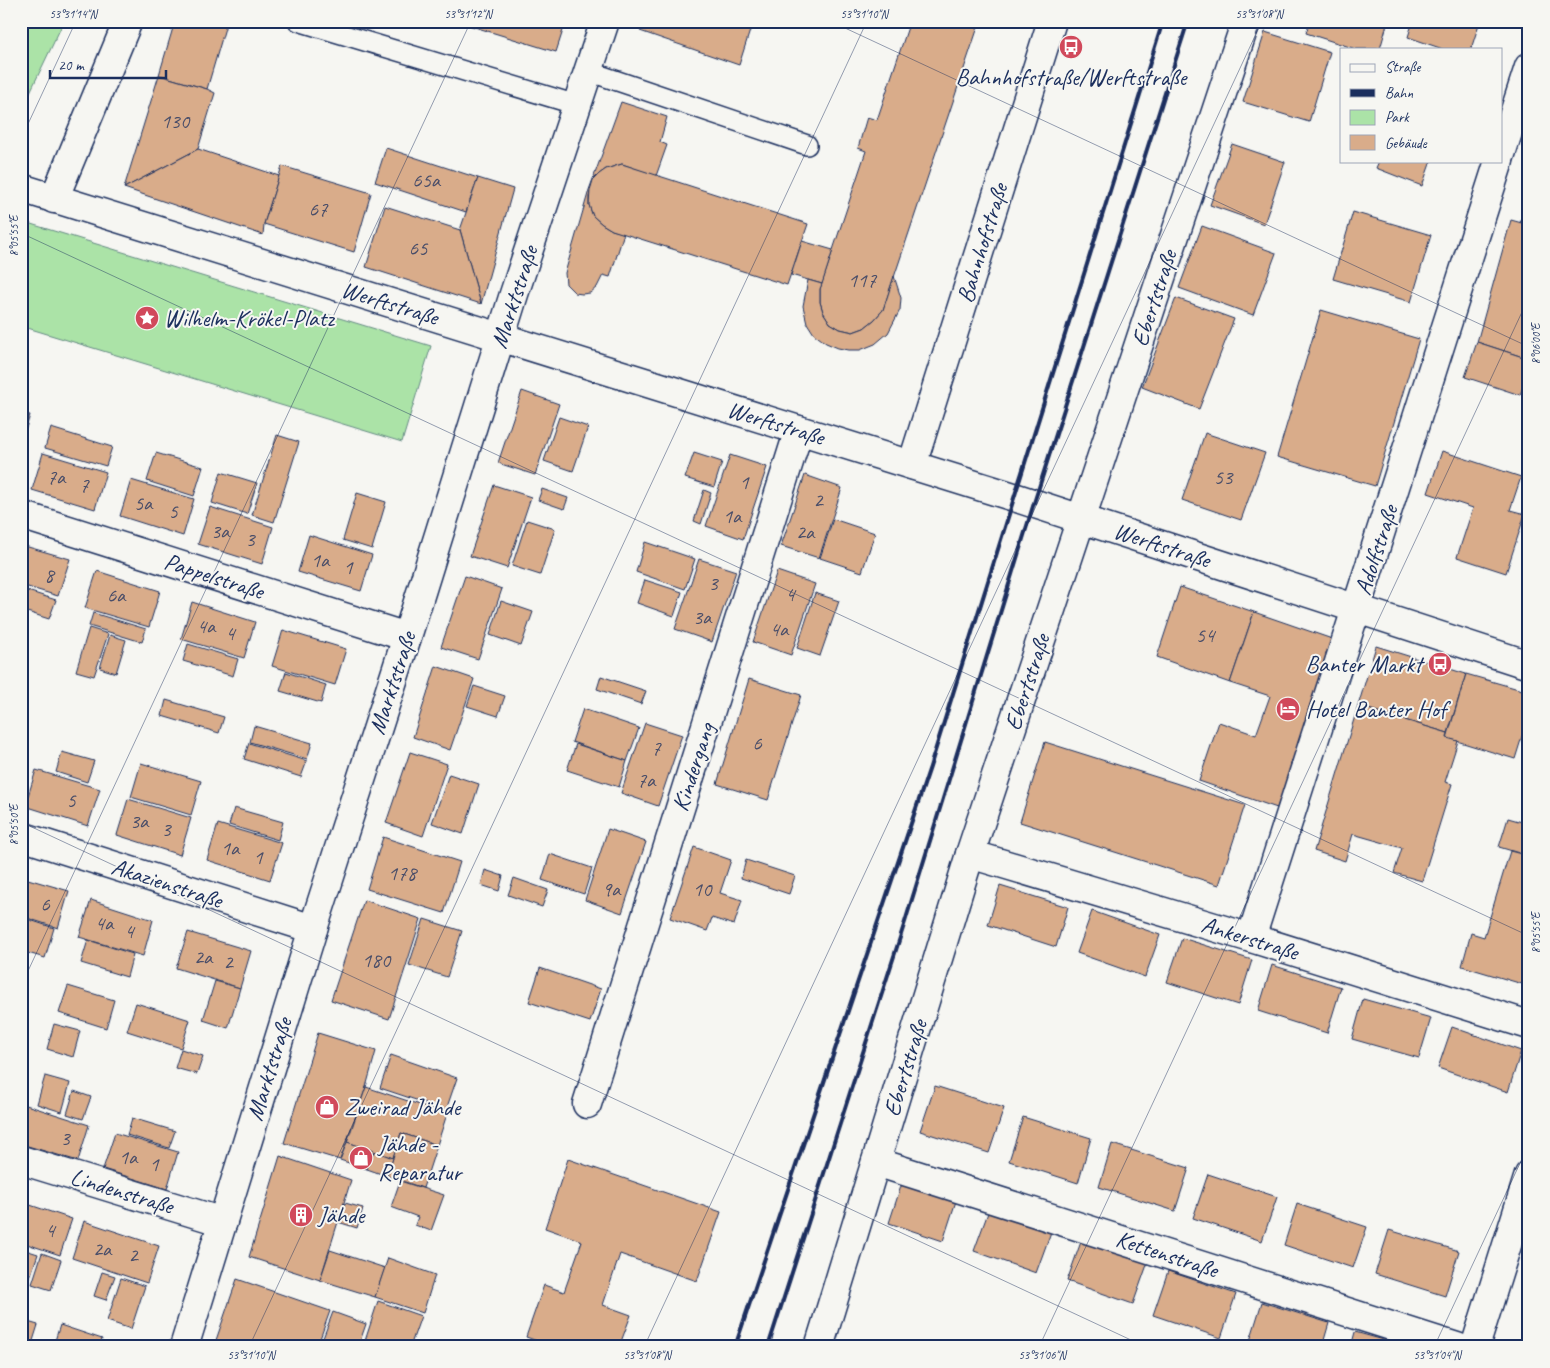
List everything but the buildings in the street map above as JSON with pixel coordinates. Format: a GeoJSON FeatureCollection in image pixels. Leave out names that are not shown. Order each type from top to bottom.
{"type":"FeatureCollection","features":[{"type":"Feature","properties":{"kind":"street"},"geometry":{"type":"LineString","coordinates":[[54,199],[128,21]]}},
{"type":"Feature","properties":{"kind":"street","name":"Marktstraße"},"geometry":{"type":"LineString","coordinates":[[184,1347],[313,929],[407,637],[500,337],[605,21]]}},
{"type":"Feature","properties":{"kind":"street","name":"Bahnhofstraße"},"geometry":{"type":"LineString","coordinates":[[912,465],[1052,21]]}},
{"type":"Feature","properties":{"kind":"street","name":"Ebertstraße"},"geometry":{"type":"LineString","coordinates":[[818,1347],[970,854],[1246,21]]}},
{"type":"Feature","properties":{"kind":"street"},"geometry":{"type":"LineString","coordinates":[[1502,151],[1529,67]]}},
{"type":"Feature","properties":{"kind":"street","name":"Adolfstraße"},"geometry":{"type":"LineString","coordinates":[[1251,938],[1499,162]]}},
{"type":"Feature","properties":{"kind":"street","name":"Werftstraße"},"geometry":{"type":"LineString","coordinates":[[21,188],[1081,518],[1529,666]]}},
{"type":"Feature","properties":{"kind":"street","name":"Kindergang"},"geometry":{"type":"LineString","coordinates":[[587,1104],[800,430]]}},
{"type":"Feature","properties":{"kind":"street","name":"Pappelstraße"},"geometry":{"type":"LineString","coordinates":[[21,515],[407,637]]}},
{"type":"Feature","properties":{"kind":"street","name":"Akazienstraße"},"geometry":{"type":"LineString","coordinates":[[21,836],[313,929]]}},
{"type":"Feature","properties":{"kind":"street","name":"Ankerstraße"},"geometry":{"type":"LineString","coordinates":[[970,854],[1251,938],[1529,1026]]}},
{"type":"Feature","properties":{"kind":"street","name":"Lindenstraße"},"geometry":{"type":"LineString","coordinates":[[21,1160],[223,1222]]}},
{"type":"Feature","properties":{"kind":"street","name":"Kettenstraße"},"geometry":{"type":"LineString","coordinates":[[876,1162],[1457,1347]]}},
{"type":"Feature","properties":{"kind":"street"},"geometry":{"type":"LineString","coordinates":[[1475,1347],[1529,1175]]}},
{"type":"Feature","properties":{"kind":"lane"},"geometry":{"type":"LineString","coordinates":[[298,21],[577,105]]}},
{"type":"Feature","properties":{"kind":"lane"},"geometry":{"type":"LineString","coordinates":[[588,71],[807,145]]}},
{"type":"Feature","properties":{"kind":"green space"},"geometry":{"type":"Polygon","coordinates":[[[21,21],[64,21],[21,111],[21,21]]]}},
{"type":"Feature","properties":{"kind":"green space"},"geometry":{"type":"Polygon","coordinates":[[[21,221],[431,346],[402,442],[21,326],[21,221]]]}},
{"type":"Feature","properties":{"kind":"railway"},"geometry":{"type":"LineString","coordinates":[[735,1347],[930,767],[1163,21]]}},
{"type":"Feature","properties":{"kind":"railway"},"geometry":{"type":"LineString","coordinates":[[768,1347],[905,922],[1034,503],[1188,21]]}},
{"type":"Feature","properties":{"kind":"place","name":"Bahnhofstraße/Werftstraße"},"geometry":{"type":"Point","coordinates":[1071,47]}},
{"type":"Feature","properties":{"kind":"place","name":"Wilhelm-Krökel-Platz"},"geometry":{"type":"Point","coordinates":[147,318]}},
{"type":"Feature","properties":{"kind":"place","name":"Banter Markt"},"geometry":{"type":"Point","coordinates":[1440,664]}},
{"type":"Feature","properties":{"kind":"place","name":"Hotel Banter Hof"},"geometry":{"type":"Point","coordinates":[1288,709]}},
{"type":"Feature","properties":{"kind":"place","name":"Zweirad Jähde"},"geometry":{"type":"Point","coordinates":[327,1107]}},
{"type":"Feature","properties":{"kind":"place","name":"Jähde - Reparatur"},"geometry":{"type":"Point","coordinates":[361,1158]}},
{"type":"Feature","properties":{"kind":"place","name":"Jähde"},"geometry":{"type":"Point","coordinates":[301,1215]}}]}
